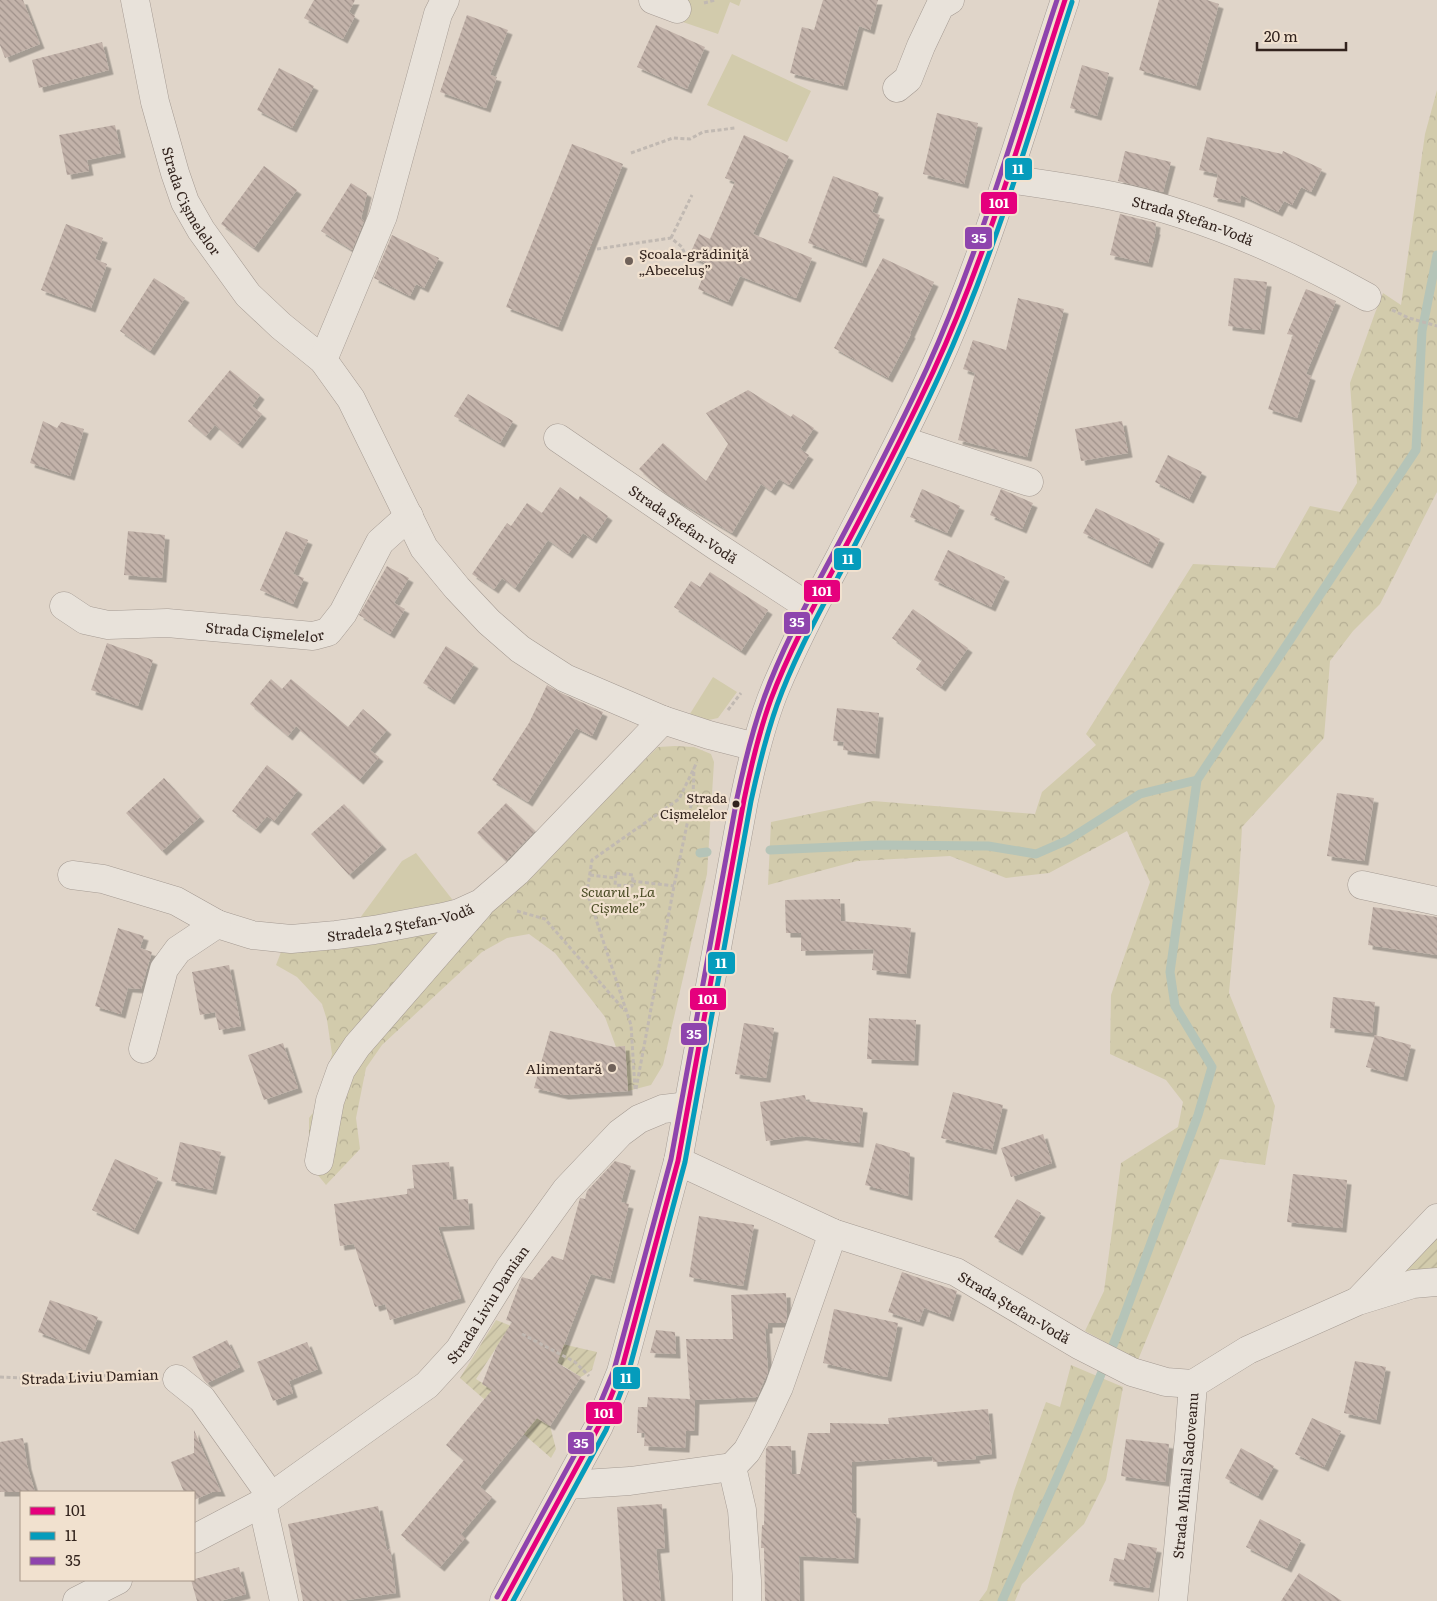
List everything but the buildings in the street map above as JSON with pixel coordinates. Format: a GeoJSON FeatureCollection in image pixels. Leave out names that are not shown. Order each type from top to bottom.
{"type":"FeatureCollection","features":[{"type":"Feature","properties":{"kind":"street","name":"Strada Cișmelelor"},"geometry":{"type":"LineString","coordinates":[[135,0],[155,102],[185,202],[201,230],[248,295],[281,326],[323,360],[351,399],[424,548],[457,588],[489,622],[520,649],[566,678],[663,720],[709,735],[756,747]]}},
{"type":"Feature","properties":{"kind":"street"},"geometry":{"type":"LineString","coordinates":[[323,360],[383,216],[438,14],[445,0]]}},
{"type":"Feature","properties":{"kind":"street"},"geometry":{"type":"LineString","coordinates":[[897,88],[908,79],[940,6],[950,0]]}},
{"type":"Feature","properties":{"kind":"street"},"geometry":{"type":"LineString","coordinates":[[504,1601],[599,1426],[621,1372],[678,1161],[744,800],[756,747],[775,690],[812,609],[901,440],[945,345],[1008,179],[1062,1]]}},
{"type":"Feature","properties":{"kind":"street","name":"Strada Ștefan-Vodă"},"geometry":{"type":"LineString","coordinates":[[1008,179],[1114,196],[1181,214],[1246,238],[1321,271],[1367,297]]}},
{"type":"Feature","properties":{"kind":"street","name":"Strada Ștefan-Vodă"},"geometry":{"type":"LineString","coordinates":[[558,438],[812,609]]}},
{"type":"Feature","properties":{"kind":"street"},"geometry":{"type":"LineString","coordinates":[[901,440],[1029,482]]}},
{"type":"Feature","properties":{"kind":"street","name":"Strada Cișmelelor"},"geometry":{"type":"LineString","coordinates":[[64,606],[86,620],[108,625],[167,623],[313,636],[328,632],[343,613],[380,542],[409,516]]}},
{"type":"Feature","properties":{"kind":"street","name":"Stradela 2 Ștefan-Vodă"},"geometry":{"type":"LineString","coordinates":[[72,875],[103,879],[176,901],[217,924],[252,935],[291,939],[364,932],[459,913],[481,903],[517,872],[663,720]]}},
{"type":"Feature","properties":{"kind":"street"},"geometry":{"type":"LineString","coordinates":[[1362,885],[1437,901]]}},
{"type":"Feature","properties":{"kind":"street"},"geometry":{"type":"LineString","coordinates":[[319,1161],[330,1101],[341,1070],[357,1046],[481,903]]}},
{"type":"Feature","properties":{"kind":"street"},"geometry":{"type":"LineString","coordinates":[[143,1050],[164,969],[178,950],[217,924]]}},
{"type":"Feature","properties":{"kind":"street","name":"Strada Liviu Damian"},"geometry":{"type":"LineString","coordinates":[[195,1538],[267,1499],[427,1385],[459,1350],[509,1270],[566,1190],[620,1133],[639,1119],[663,1109],[688,1106]]}},
{"type":"Feature","properties":{"kind":"street","name":"Strada Ștefan-Vodă"},"geometry":{"type":"LineString","coordinates":[[678,1161],[833,1233],[956,1272],[1079,1345],[1132,1372],[1166,1382],[1192,1384]]}},
{"type":"Feature","properties":{"kind":"street","name":"Strada Mihail Sadoveanu"},"geometry":{"type":"LineString","coordinates":[[1358,1301],[1437,1218]]}},
{"type":"Feature","properties":{"kind":"street"},"geometry":{"type":"LineString","coordinates":[[568,1485],[630,1481],[732,1467],[747,1451],[779,1387],[833,1233]]}},
{"type":"Feature","properties":{"kind":"street","name":"Strada Mihail Sadoveanu"},"geometry":{"type":"LineString","coordinates":[[1173,1601],[1189,1437],[1192,1384],[1248,1350],[1358,1301],[1413,1284],[1437,1282]]}},
{"type":"Feature","properties":{"kind":"street","name":"Strada Liviu Damian"},"geometry":{"type":"LineString","coordinates":[[177,1379],[202,1399],[267,1499]]}},
{"type":"Feature","properties":{"kind":"street"},"geometry":{"type":"LineString","coordinates":[[732,1467],[742,1510],[747,1601]]}},
{"type":"Feature","properties":{"kind":"street"},"geometry":{"type":"LineString","coordinates":[[267,1499],[284,1601]]}},
{"type":"Feature","properties":{"kind":"street"},"geometry":{"type":"LineString","coordinates":[[77,1601],[116,1581]]}},
{"type":"Feature","properties":{"kind":"path"},"geometry":{"type":"LineString","coordinates":[[631,153],[673,138],[690,139],[704,132],[735,128]]}},
{"type":"Feature","properties":{"kind":"path"},"geometry":{"type":"LineString","coordinates":[[672,238],[692,196]]}},
{"type":"Feature","properties":{"kind":"path"},"geometry":{"type":"LineString","coordinates":[[597,249],[672,238]]}},
{"type":"Feature","properties":{"kind":"path"},"geometry":{"type":"LineString","coordinates":[[672,238],[682,247],[686,258]]}},
{"type":"Feature","properties":{"kind":"path"},"geometry":{"type":"LineString","coordinates":[[1409,318],[1437,326]]}},
{"type":"Feature","properties":{"kind":"path"},"geometry":{"type":"LineString","coordinates":[[635,1094],[693,796],[694,766]]}},
{"type":"Feature","properties":{"kind":"path"},"geometry":{"type":"LineString","coordinates":[[616,873],[633,875],[632,886],[615,885],[615,878],[616,873]]}},
{"type":"Feature","properties":{"kind":"path"},"geometry":{"type":"LineString","coordinates":[[590,875],[615,878]]}},
{"type":"Feature","properties":{"kind":"path"},"geometry":{"type":"LineString","coordinates":[[632,881],[674,886]]}},
{"type":"Feature","properties":{"kind":"path"},"geometry":{"type":"LineString","coordinates":[[481,903],[545,919],[627,1014]]}},
{"type":"Feature","properties":{"kind":"path"},"geometry":{"type":"LineString","coordinates":[[522,1334],[574,1362],[590,1378]]}},
{"type":"Feature","properties":{"kind":"path","name":"Strada Liviu Damian"},"geometry":{"type":"LineString","coordinates":[[0,1377],[44,1379],[149,1373],[167,1374],[177,1379]]}},
{"type":"Feature","properties":{"kind":"green space"},"geometry":{"type":"Polygon","coordinates":[[[685,0],[741,0],[739,6],[730,2],[718,34],[680,21],[685,0]]]}},
{"type":"Feature","properties":{"kind":"green space"},"geometry":{"type":"Polygon","coordinates":[[[732,54],[811,91],[787,142],[707,105],[732,54]]]}},
{"type":"Feature","properties":{"kind":"green space"},"geometry":{"type":"Polygon","coordinates":[[[1437,90],[1437,492],[1380,604],[1353,631],[1330,661],[1324,738],[1242,827],[1229,993],[1275,1106],[1265,1165],[1220,1159],[1138,1360],[1085,1331],[1104,1291],[1121,1163],[1178,1127],[1183,1102],[1166,1080],[1110,1054],[1111,995],[1150,882],[1127,831],[1049,873],[1006,878],[950,856],[857,861],[768,885],[771,822],[873,801],[1035,814],[1042,792],[1096,745],[1086,734],[1193,564],[1275,568],[1310,506],[1340,512],[1357,483],[1350,383],[1383,293],[1401,305],[1425,134],[1437,90]]]}},
{"type":"Feature","properties":{"kind":"green space"},"geometry":{"type":"Polygon","coordinates":[[[713,677],[737,692],[718,718],[704,721],[688,717],[713,677]]]}},
{"type":"Feature","properties":{"kind":"green space","name":"Scuarul „La Cișmele”"},"geometry":{"type":"Polygon","coordinates":[[[658,747],[694,747],[711,754],[714,762],[707,874],[663,1065],[651,1085],[628,1091],[625,1046],[616,1047],[605,1017],[555,953],[529,934],[507,938],[482,952],[382,1045],[366,1068],[356,1118],[360,1149],[326,1185],[309,1164],[309,1118],[316,1109],[332,1054],[327,1020],[322,1004],[297,977],[276,965],[281,952],[455,923],[493,908],[658,747]]]}},
{"type":"Feature","properties":{"kind":"green space"},"geometry":{"type":"Polygon","coordinates":[[[416,853],[455,903],[360,918],[402,861],[416,853]]]}},
{"type":"Feature","properties":{"kind":"green space"},"geometry":{"type":"Polygon","coordinates":[[[1437,1230],[1437,1268],[1411,1274],[1396,1271],[1437,1230]]]}},
{"type":"Feature","properties":{"kind":"green space"},"geometry":{"type":"Polygon","coordinates":[[[496,1320],[549,1341],[597,1352],[592,1370],[581,1377],[507,1331],[476,1379],[550,1426],[556,1449],[551,1458],[460,1378],[496,1320]]]}},
{"type":"Feature","properties":{"kind":"green space"},"geometry":{"type":"Polygon","coordinates":[[[1071,1365],[1123,1387],[1106,1480],[1084,1524],[1022,1584],[1015,1601],[979,1601],[987,1590],[1014,1491],[1046,1402],[1060,1407],[1071,1365]]]}},
{"type":"Feature","properties":{"kind":"waterway"},"geometry":{"type":"LineString","coordinates":[[1002,1601],[1075,1437],[1116,1338],[1198,1115],[1212,1067],[1175,1006],[1170,972],[1197,780],[1416,450],[1422,331],[1437,255]]}},
{"type":"Feature","properties":{"kind":"waterway"},"geometry":{"type":"LineString","coordinates":[[770,850],[878,845],[988,846],[1036,854],[1068,840],[1140,794],[1197,780]]}},
{"type":"Feature","properties":{"kind":"waterway"},"geometry":{"type":"LineString","coordinates":[[700,853],[707,852]]}},
{"type":"Feature","properties":{"kind":"transit line","name":"35"},"geometry":{"type":"LineString","coordinates":[[497,1597],[592,1423],[614,1370],[671,1159],[737,798],[764,698],[796,625],[870,485],[927,368],[946,323],[981,232],[1057,0]]}},
{"type":"Feature","properties":{"kind":"transit line","name":"101"},"geometry":{"type":"LineString","coordinates":[[504,1601],[599,1426],[621,1372],[678,1161],[744,800],[756,749],[771,699],[795,644],[900,441],[953,327],[988,235],[1065,0]]}},
{"type":"Feature","properties":{"kind":"transit line","name":"11"},"geometry":{"type":"LineString","coordinates":[[513,1601],[606,1430],[628,1374],[685,1162],[751,801],[762,753],[777,705],[800,650],[906,444],[960,329],[995,237],[1072,2]]}},
{"type":"Feature","properties":{"kind":"place","name":"Şcoala-grădiniţă „Abeceluş”"},"geometry":{"type":"Point","coordinates":[629,261]}},
{"type":"Feature","properties":{"kind":"place","name":"Strada Cișmelelor"},"geometry":{"type":"Point","coordinates":[736,804]}},
{"type":"Feature","properties":{"kind":"place","name":"Alimentară"},"geometry":{"type":"Point","coordinates":[612,1068]}}]}
